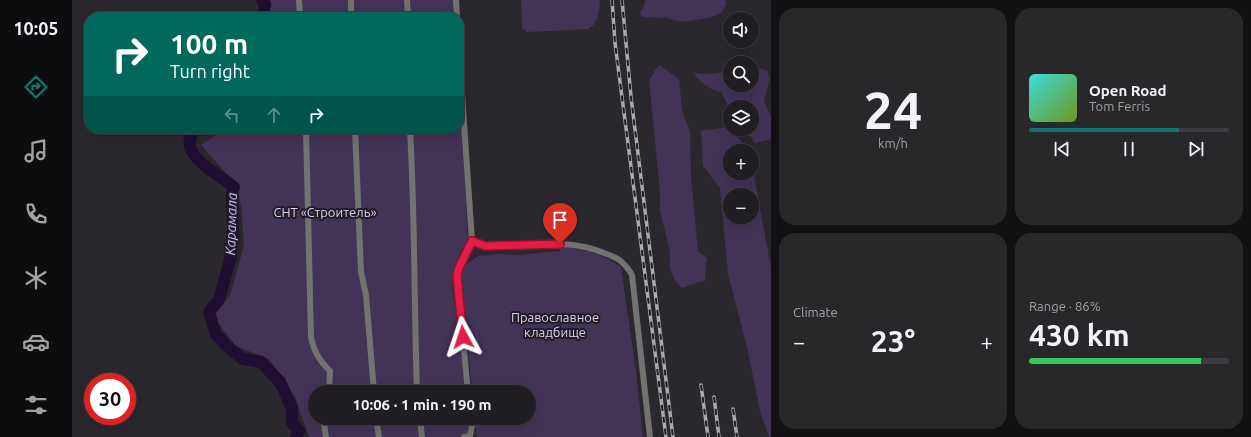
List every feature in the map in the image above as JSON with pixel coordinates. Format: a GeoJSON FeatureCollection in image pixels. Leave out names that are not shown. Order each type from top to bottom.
{"type":"FeatureCollection","features":[{"type":"Feature","properties":{"kind":"street"},"geometry":{"type":"LineString","coordinates":[[299,0],[300,12]]}},
{"type":"Feature","properties":{"kind":"street"},"geometry":{"type":"LineString","coordinates":[[351,0],[351,12]]}},
{"type":"Feature","properties":{"kind":"street"},"geometry":{"type":"LineString","coordinates":[[407,0],[408,12]]}},
{"type":"Feature","properties":{"kind":"street"},"geometry":{"type":"LineString","coordinates":[[456,0],[457,12]]}},
{"type":"Feature","properties":{"kind":"street"},"geometry":{"type":"LineString","coordinates":[[464,123],[472,241],[458,270],[457,277],[467,385]]}},
{"type":"Feature","properties":{"kind":"street"},"geometry":{"type":"LineString","coordinates":[[306,134],[311,337],[314,352],[330,371],[329,385]]}},
{"type":"Feature","properties":{"kind":"street"},"geometry":{"type":"LineString","coordinates":[[355,134],[360,272],[366,295],[373,385]]}},
{"type":"Feature","properties":{"kind":"street"},"geometry":{"type":"LineString","coordinates":[[410,134],[414,203],[417,385]]}},
{"type":"Feature","properties":{"kind":"street"},"geometry":{"type":"LineString","coordinates":[[472,241],[485,246],[560,244],[588,246],[614,256],[626,264],[632,275],[650,437]]}},
{"type":"Feature","properties":{"kind":"street"},"geometry":{"type":"LineString","coordinates":[[324,425],[326,437]]}},
{"type":"Feature","properties":{"kind":"street"},"geometry":{"type":"LineString","coordinates":[[377,425],[379,437]]}},
{"type":"Feature","properties":{"kind":"street"},"geometry":{"type":"LineString","coordinates":[[421,425],[422,437]]}},
{"type":"Feature","properties":{"kind":"street"},"geometry":{"type":"LineString","coordinates":[[464,437],[470,436],[472,425]]}},
{"type":"Feature","properties":{"kind":"green space"},"geometry":{"type":"Polygon","coordinates":[[[262,0],[455,0],[456,12],[266,12],[262,0]]]}},
{"type":"Feature","properties":{"kind":"green space"},"geometry":{"type":"Polygon","coordinates":[[[521,0],[600,0],[599,13],[592,27],[588,29],[527,32],[522,28],[521,0]]]}},
{"type":"Feature","properties":{"kind":"green space"},"geometry":{"type":"Polygon","coordinates":[[[646,0],[725,0],[726,4],[722,12],[710,18],[681,22],[667,18],[643,17],[640,14],[646,0]]]}},
{"type":"Feature","properties":{"kind":"green space"},"geometry":{"type":"Polygon","coordinates":[[[659,65],[679,79],[682,110],[690,132],[691,177],[698,251],[707,258],[705,280],[682,288],[675,281],[670,268],[670,252],[660,210],[660,191],[649,80],[659,65]]]}},
{"type":"Feature","properties":{"kind":"green space"},"geometry":{"type":"Polygon","coordinates":[[[759,68],[767,70],[770,78],[764,101],[771,116],[771,139],[755,143],[750,136],[759,136],[759,100],[725,100],[721,92],[705,85],[694,73],[710,74],[723,72],[723,92],[759,92],[759,68]]]}},
{"type":"Feature","properties":{"kind":"green space"},"geometry":{"type":"Polygon","coordinates":[[[723,128],[723,136],[737,136],[744,144],[723,144],[723,180],[755,180],[756,188],[723,188],[723,220],[720,188],[703,166],[701,131],[723,128]]]}},
{"type":"Feature","properties":{"kind":"green space","name":"СНТ «Строитель»"},"geometry":{"type":"Polygon","coordinates":[[[218,134],[462,134],[468,238],[459,255],[452,287],[466,385],[308,385],[308,425],[471,425],[473,437],[309,437],[295,397],[269,359],[236,346],[212,315],[230,296],[244,245],[241,205],[233,181],[201,145],[218,134]]]}},
{"type":"Feature","properties":{"kind":"green space"},"geometry":{"type":"Polygon","coordinates":[[[759,203],[771,268],[771,437],[769,437],[760,411],[747,347],[728,274],[723,224],[759,224],[759,203]]]}},
{"type":"Feature","properties":{"kind":"green space","name":"Православное кладбище"},"geometry":{"type":"Polygon","coordinates":[[[561,247],[592,252],[621,267],[636,371],[643,437],[477,437],[475,425],[536,425],[536,385],[471,385],[461,268],[478,256],[501,254],[518,255],[560,251],[561,247]]]}},
{"type":"Feature","properties":{"kind":"waterway","name":"Карамала"},"geometry":{"type":"LineString","coordinates":[[262,0],[265,4],[264,12]]}},
{"type":"Feature","properties":{"kind":"waterway","name":"Карамала"},"geometry":{"type":"LineString","coordinates":[[193,134],[190,138],[190,146],[194,154],[209,169],[234,187],[232,195],[233,229],[231,256],[219,300],[209,312],[216,335],[243,359],[261,362],[280,382],[292,408],[292,423],[299,431],[296,437]]}},
{"type":"Feature","properties":{"kind":"railway"},"geometry":{"type":"LineString","coordinates":[[612,0],[615,43],[666,437]]}},
{"type":"Feature","properties":{"kind":"railway"},"geometry":{"type":"LineString","coordinates":[[622,0],[631,97],[673,437]]}},
{"type":"Feature","properties":{"kind":"railway"},"geometry":{"type":"LineString","coordinates":[[701,385],[708,437]]}},
{"type":"Feature","properties":{"kind":"railway"},"geometry":{"type":"LineString","coordinates":[[714,397],[719,437]]}},
{"type":"Feature","properties":{"kind":"railway"},"geometry":{"type":"LineString","coordinates":[[733,409],[737,437]]}},
{"type":"Feature","properties":{"kind":"route"},"geometry":{"type":"LineString","coordinates":[[463,337],[457,277],[458,270],[472,241],[485,246],[560,244]]}}]}
